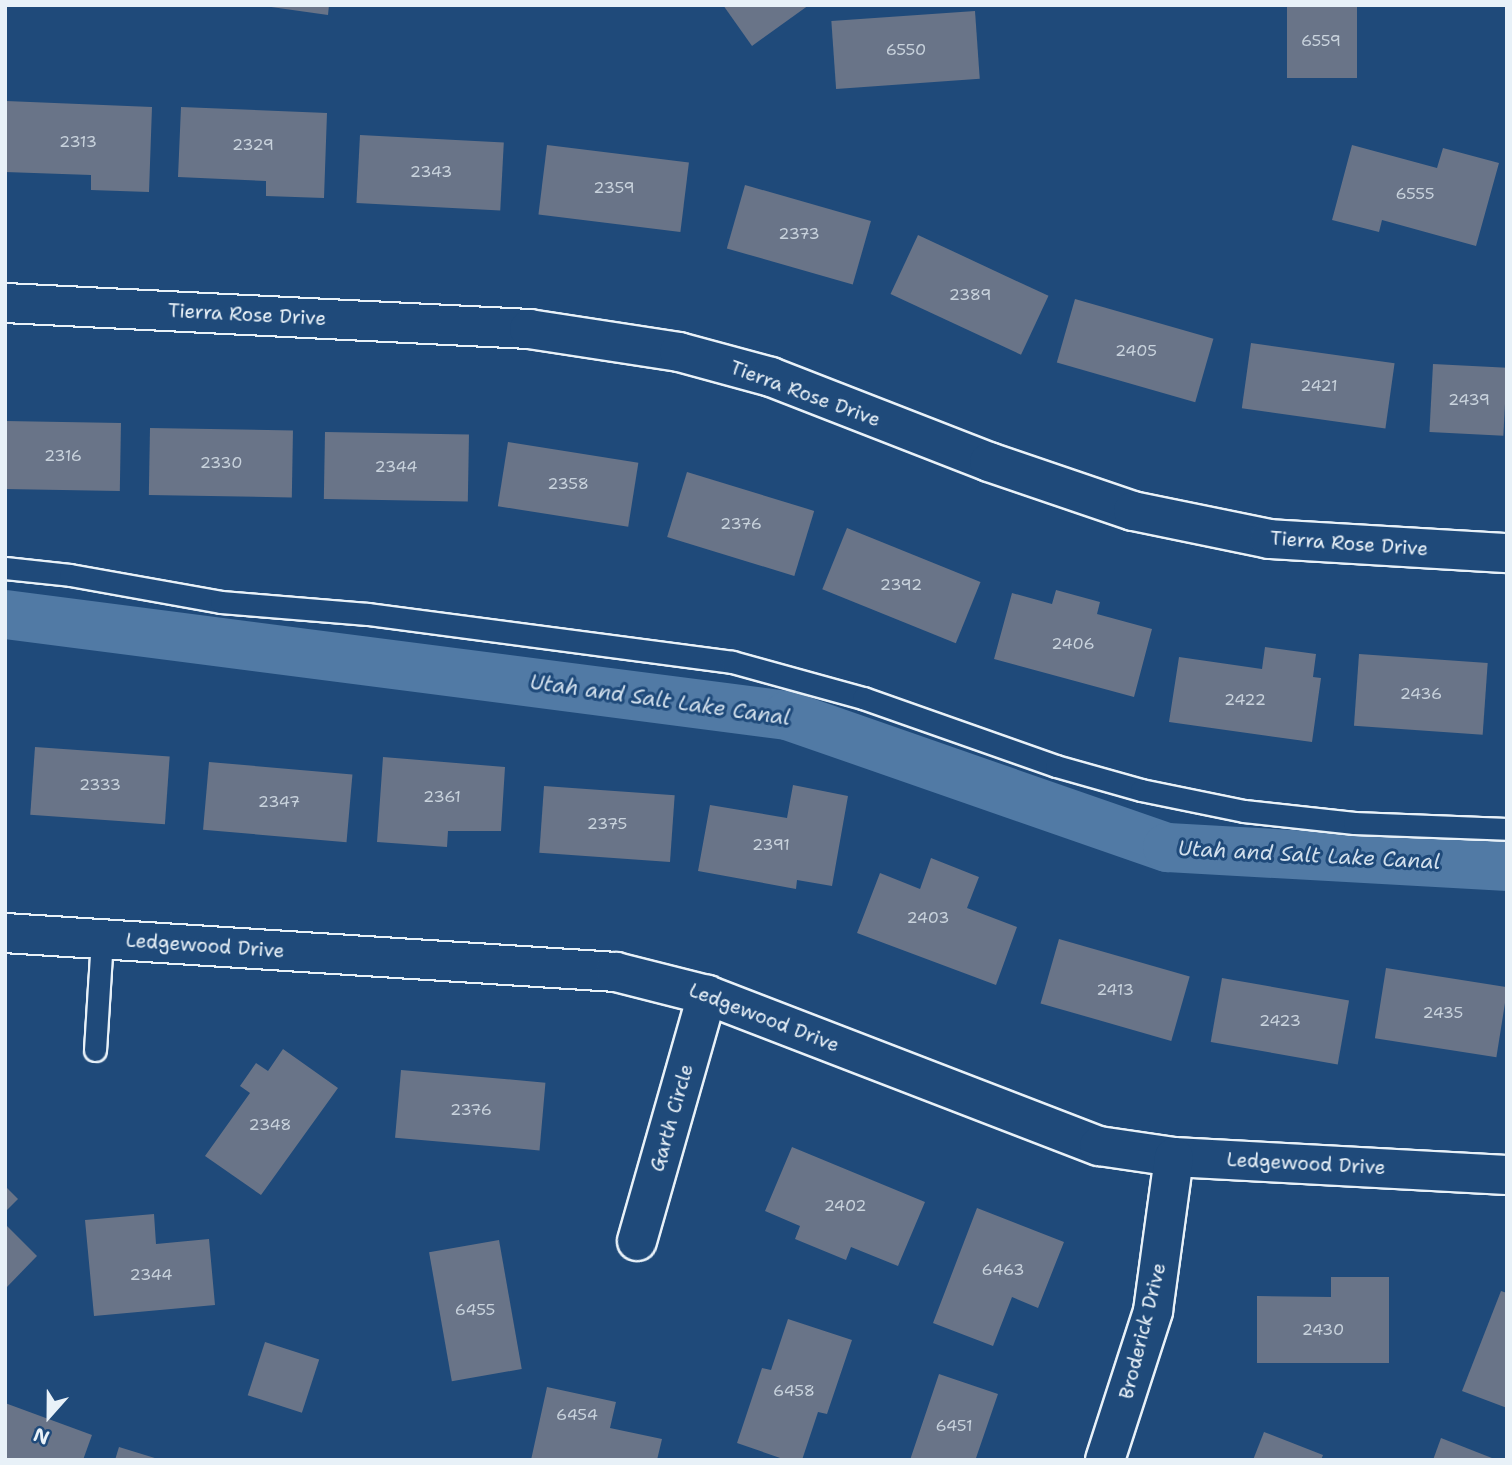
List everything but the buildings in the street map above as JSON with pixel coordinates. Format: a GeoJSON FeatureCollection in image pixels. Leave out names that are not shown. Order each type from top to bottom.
{"type":"FeatureCollection","features":[{"type":"Feature","properties":{"kind":"street","name":"Tierra Rose Drive"},"geometry":{"type":"LineString","coordinates":[[5,303],[529,329],[679,352],[771,377],[989,462],[1133,511],[1269,539],[1507,553]]}},
{"type":"Feature","properties":{"kind":"street","name":"Ledgewood Drive"},"geometry":{"type":"LineString","coordinates":[[5,933],[616,972],[707,995],[1099,1146],[1174,1157],[1507,1175]]}},
{"type":"Feature","properties":{"kind":"street","name":"Garth Circle"},"geometry":{"type":"LineString","coordinates":[[637,1241],[707,995]]}},
{"type":"Feature","properties":{"kind":"street","name":"Broderick Drive"},"geometry":{"type":"LineString","coordinates":[[1105,1460],[1153,1311],[1174,1157]]}},
{"type":"Feature","properties":{"kind":"lane"},"geometry":{"type":"LineString","coordinates":[[5,568],[71,575],[221,602],[409,618],[732,662],[863,698],[1056,766],[1141,790],[1244,811],[1354,823],[1507,829]]}},
{"type":"Feature","properties":{"kind":"lane"},"geometry":{"type":"LineString","coordinates":[[94,1049],[102,939]]}},
{"type":"Feature","properties":{"kind":"waterway","name":"Utah and Salt Lake Canal"},"geometry":{"type":"LineString","coordinates":[[5,614],[787,715],[1167,847],[1507,866]]}}]}
